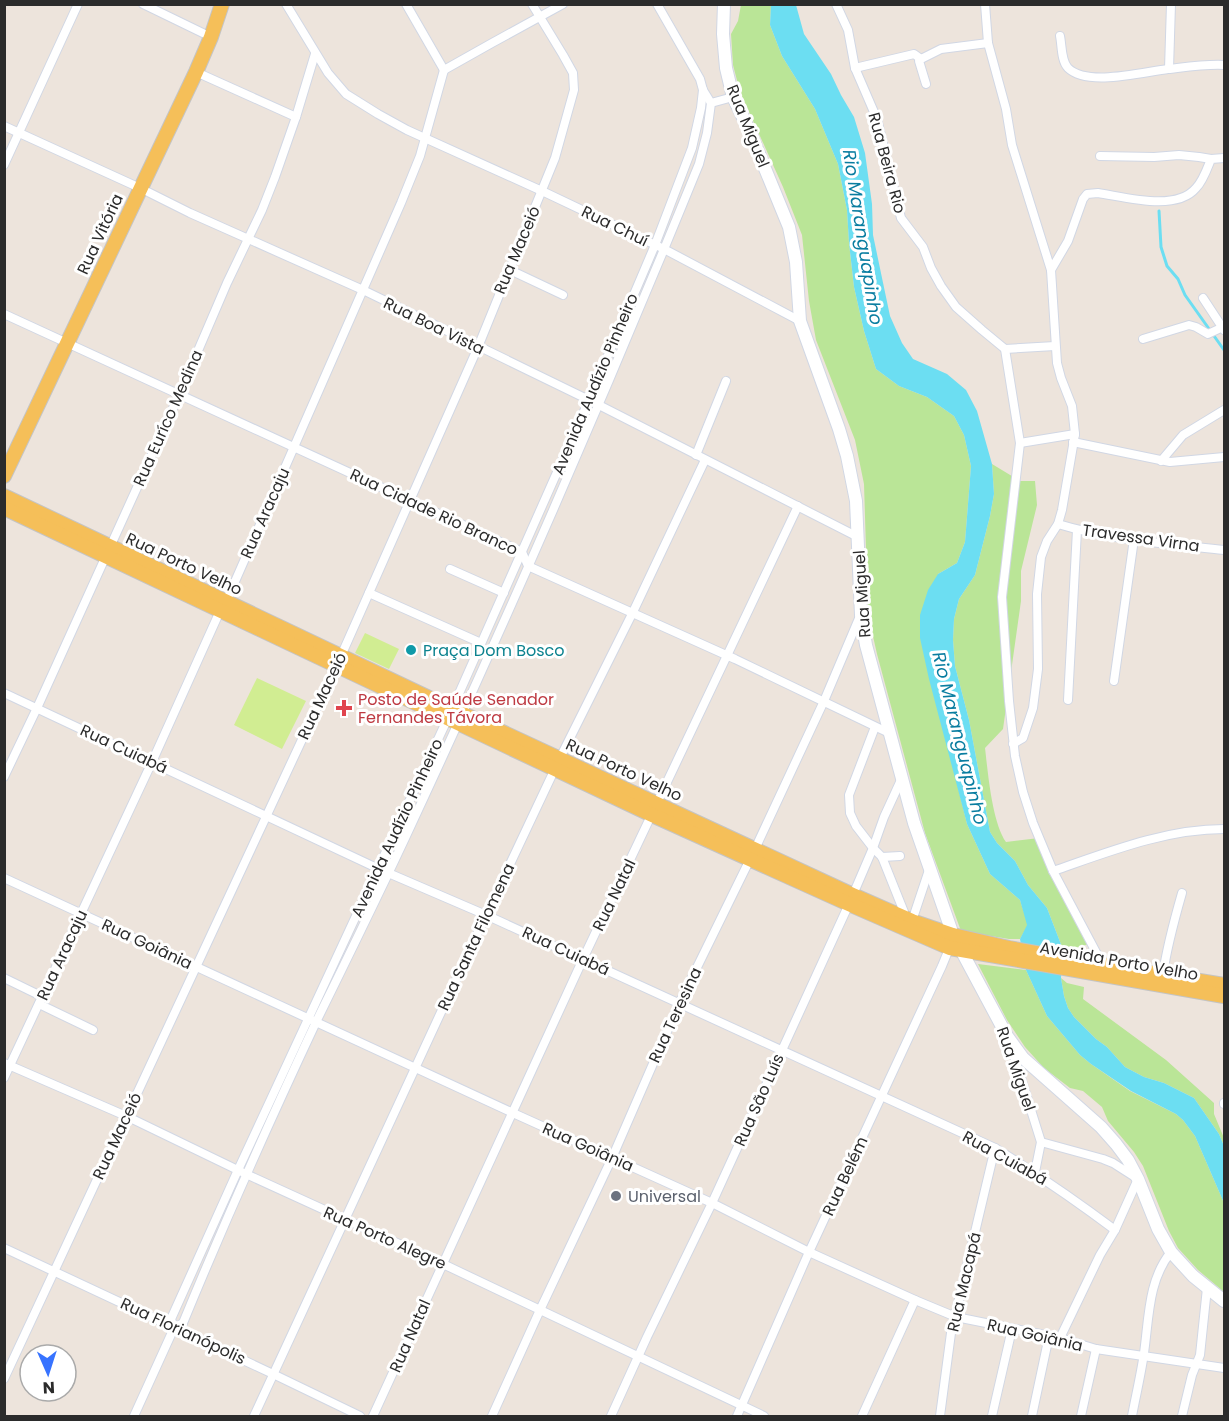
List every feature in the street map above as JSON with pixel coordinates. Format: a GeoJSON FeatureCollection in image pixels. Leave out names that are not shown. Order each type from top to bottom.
{"type":"FeatureCollection","features":[{"type":"Feature","properties":{"kind":"main road","name":"Rua Vitória"},"geometry":{"type":"LineString","coordinates":[[4,476],[196,72],[222,4]]}},
{"type":"Feature","properties":{"kind":"main road","name":"Rua Miguel"},"geometry":{"type":"LineString","coordinates":[[724,4],[723,34],[726,68],[733,97],[789,227],[796,262],[800,321],[847,456],[856,501],[861,615],[866,645],[901,780],[955,945],[1007,1036]]}},
{"type":"Feature","properties":{"kind":"main road","name":"Rua Porto Velho"},"geometry":{"type":"LineString","coordinates":[[4,496],[47,523]]}},
{"type":"Feature","properties":{"kind":"main road","name":"Rua Porto Velho"},"geometry":{"type":"LineString","coordinates":[[4,508],[47,523],[654,810],[851,899],[955,945],[1008,953]]}},
{"type":"Feature","properties":{"kind":"main road","name":"Rua Porto Velho"},"geometry":{"type":"LineString","coordinates":[[851,899],[909,919],[955,945]]}},
{"type":"Feature","properties":{"kind":"main road","name":"Avenida Porto Velho"},"geometry":{"type":"LineString","coordinates":[[1008,953],[1224,996]]}},
{"type":"Feature","properties":{"kind":"main road","name":"Avenida Porto Velho"},"geometry":{"type":"LineString","coordinates":[[1064,963],[1097,964],[1224,985]]}},
{"type":"Feature","properties":{"kind":"main road"},"geometry":{"type":"LineString","coordinates":[[1007,1036],[1023,1058],[1101,1127],[1122,1152],[1138,1179],[1158,1229],[1171,1252],[1193,1276],[1224,1301]]}},
{"type":"Feature","properties":{"kind":"street"},"geometry":{"type":"LineString","coordinates":[[4,165],[78,4]]}},
{"type":"Feature","properties":{"kind":"street"},"geometry":{"type":"LineString","coordinates":[[143,4],[211,37]]}},
{"type":"Feature","properties":{"kind":"street","name":"Rua Chuí"},"geometry":{"type":"LineString","coordinates":[[286,4],[328,73],[346,94],[378,114],[407,130],[664,249],[800,321]]}},
{"type":"Feature","properties":{"kind":"street"},"geometry":{"type":"LineString","coordinates":[[406,4],[444,70],[563,4]]}},
{"type":"Feature","properties":{"kind":"street","name":"Rua Maceió"},"geometry":{"type":"LineString","coordinates":[[4,1379],[411,500],[555,158],[574,90],[573,73],[532,4]]}},
{"type":"Feature","properties":{"kind":"street"},"geometry":{"type":"LineString","coordinates":[[657,4],[700,79],[711,103],[733,97]]}},
{"type":"Feature","properties":{"kind":"street","name":"Rua Beira Rio"},"geometry":{"type":"LineString","coordinates":[[836,4],[848,30],[855,68],[877,119],[901,218],[923,246],[941,286],[957,307],[1005,349]]}},
{"type":"Feature","properties":{"kind":"street"},"geometry":{"type":"LineString","coordinates":[[985,4],[988,43],[1006,109],[1012,145],[1051,270],[1055,346],[1059,371],[1072,406],[1074,438],[1058,524],[1047,541],[1041,557],[1037,594],[1038,669],[1033,708],[1023,738],[1013,744]]}},
{"type":"Feature","properties":{"kind":"street"},"geometry":{"type":"LineString","coordinates":[[1169,69],[1171,4]]}},
{"type":"Feature","properties":{"kind":"street"},"geometry":{"type":"LineString","coordinates":[[1060,36],[1064,63],[1068,69],[1088,77],[1110,77],[1224,65]]}},
{"type":"Feature","properties":{"kind":"street"},"geometry":{"type":"LineString","coordinates":[[921,59],[941,49],[988,43]]}},
{"type":"Feature","properties":{"kind":"street","name":"Rua Euríco Medina"},"geometry":{"type":"LineString","coordinates":[[4,777],[249,238],[275,177],[315,54]]}},
{"type":"Feature","properties":{"kind":"street"},"geometry":{"type":"LineString","coordinates":[[855,68],[914,54],[921,59]]}},
{"type":"Feature","properties":{"kind":"street"},"geometry":{"type":"LineString","coordinates":[[921,59],[919,61],[926,84]]}},
{"type":"Feature","properties":{"kind":"street","name":"Rua Aracaju"},"geometry":{"type":"LineString","coordinates":[[4,1078],[7,1064],[41,1000],[223,607],[363,291],[426,138],[444,70]]}},
{"type":"Feature","properties":{"kind":"street"},"geometry":{"type":"LineString","coordinates":[[196,72],[296,117]]}},
{"type":"Feature","properties":{"kind":"street","name":"Avenida Audízio Pinheiro"},"geometry":{"type":"LineString","coordinates":[[340,963],[405,839],[455,716],[481,643],[655,245],[692,148],[704,90]]}},
{"type":"Feature","properties":{"kind":"street","name":"Avenida Audízio Pinheiro"},"geometry":{"type":"LineString","coordinates":[[134,1416],[174,1328],[171,1319],[208,1251],[242,1172],[340,963],[394,834],[528,566],[599,406],[699,164],[707,133],[711,103]]}},
{"type":"Feature","properties":{"kind":"street","name":"Rua Boa Vista"},"geometry":{"type":"LineString","coordinates":[[4,126],[363,291],[589,400],[858,537]]}},
{"type":"Feature","properties":{"kind":"street"},"geometry":{"type":"LineString","coordinates":[[1100,156],[1224,158]]}},
{"type":"Feature","properties":{"kind":"street"},"geometry":{"type":"LineString","coordinates":[[1051,270],[1068,241],[1083,199],[1088,194],[1098,193],[1162,202],[1177,200],[1191,194],[1198,187],[1211,159]]}},
{"type":"Feature","properties":{"kind":"street"},"geometry":{"type":"LineString","coordinates":[[508,269],[563,295]]}},
{"type":"Feature","properties":{"kind":"street"},"geometry":{"type":"LineString","coordinates":[[1143,339],[1189,325],[1210,334],[1224,329],[1203,298]]}},
{"type":"Feature","properties":{"kind":"street","name":"Rua Cidade Rio Branco"},"geometry":{"type":"LineString","coordinates":[[4,314],[522,552],[528,566],[735,659],[889,733]]}},
{"type":"Feature","properties":{"kind":"street"},"geometry":{"type":"LineString","coordinates":[[614,342],[624,346]]}},
{"type":"Feature","properties":{"kind":"street"},"geometry":{"type":"LineString","coordinates":[[1055,346],[1005,349],[1020,443],[1002,597],[1009,701],[1013,744],[1023,792],[1033,823],[1053,871],[1097,954],[1097,964]]}},
{"type":"Feature","properties":{"kind":"street","name":"Rua Santa Filomena"},"geometry":{"type":"LineString","coordinates":[[254,1416],[557,764],[633,612],[700,458],[726,381]]}},
{"type":"Feature","properties":{"kind":"street"},"geometry":{"type":"LineString","coordinates":[[1161,461],[1183,435],[1224,410]]}},
{"type":"Feature","properties":{"kind":"street"},"geometry":{"type":"LineString","coordinates":[[1020,443],[1074,438],[1161,461],[1180,462],[1224,457]]}},
{"type":"Feature","properties":{"kind":"street","name":"Rua Natal"},"geometry":{"type":"LineString","coordinates":[[373,1416],[583,959],[798,506]]}},
{"type":"Feature","properties":{"kind":"street","name":"Travessa Virna"},"geometry":{"type":"LineString","coordinates":[[1058,524],[1077,530],[1134,539],[1224,550]]}},
{"type":"Feature","properties":{"kind":"street"},"geometry":{"type":"LineString","coordinates":[[1068,700],[1077,530]]}},
{"type":"Feature","properties":{"kind":"street"},"geometry":{"type":"LineString","coordinates":[[1114,681],[1134,539]]}},
{"type":"Feature","properties":{"kind":"street"},"geometry":{"type":"LineString","coordinates":[[450,569],[504,593]]}},
{"type":"Feature","properties":{"kind":"street"},"geometry":{"type":"LineString","coordinates":[[369,592],[481,643]]}},
{"type":"Feature","properties":{"kind":"street","name":"Rua Teresina"},"geometry":{"type":"LineString","coordinates":[[492,1416],[612,1158],[679,1004],[753,854],[861,615]]}},
{"type":"Feature","properties":{"kind":"street","name":"Rua Cuiabá"},"geometry":{"type":"LineString","coordinates":[[4,693],[389,873],[583,959],[994,1149],[1035,1172],[1115,1230]]}},
{"type":"Feature","properties":{"kind":"street"},"geometry":{"type":"LineString","coordinates":[[875,727],[849,795],[850,813],[856,826],[882,857],[909,919]]}},
{"type":"Feature","properties":{"kind":"street","name":"Rua São Luís"},"geometry":{"type":"LineString","coordinates":[[611,1416],[712,1203],[851,899],[901,780]]}},
{"type":"Feature","properties":{"kind":"street"},"geometry":{"type":"LineString","coordinates":[[1053,871],[1117,849],[1174,833],[1224,829]]}},
{"type":"Feature","properties":{"kind":"street"},"geometry":{"type":"LineString","coordinates":[[394,834],[405,839]]}},
{"type":"Feature","properties":{"kind":"street"},"geometry":{"type":"LineString","coordinates":[[882,857],[900,856]]}},
{"type":"Feature","properties":{"kind":"street"},"geometry":{"type":"LineString","coordinates":[[909,919],[929,870]]}},
{"type":"Feature","properties":{"kind":"street","name":"Rua Goiânia"},"geometry":{"type":"LineString","coordinates":[[4,878],[712,1203],[809,1252],[956,1317],[1060,1338],[1096,1349],[1224,1368]]}},
{"type":"Feature","properties":{"kind":"street"},"geometry":{"type":"LineString","coordinates":[[1164,974],[1169,939],[1182,893]]}},
{"type":"Feature","properties":{"kind":"street","name":"Rua Belém"},"geometry":{"type":"LineString","coordinates":[[738,1416],[809,1252],[955,945]]}},
{"type":"Feature","properties":{"kind":"street"},"geometry":{"type":"LineString","coordinates":[[4,978],[93,1030]]}},
{"type":"Feature","properties":{"kind":"street","name":"Rua Miguel"},"geometry":{"type":"LineString","coordinates":[[1007,1036],[1041,1142],[1035,1172]]}},
{"type":"Feature","properties":{"kind":"street","name":"Rua Porto Alegre"},"geometry":{"type":"LineString","coordinates":[[7,1064],[126,1116],[764,1416]]}},
{"type":"Feature","properties":{"kind":"street"},"geometry":{"type":"LineString","coordinates":[[1041,1142],[1103,1159],[1138,1179],[1115,1230],[1100,1255],[1060,1338]]}},
{"type":"Feature","properties":{"kind":"street","name":"Rua Macapá"},"geometry":{"type":"LineString","coordinates":[[940,1416],[951,1333],[994,1149]]}},
{"type":"Feature","properties":{"kind":"street","name":"Rua Florianópolis"},"geometry":{"type":"LineString","coordinates":[[4,1248],[360,1416]]}},
{"type":"Feature","properties":{"kind":"street"},"geometry":{"type":"LineString","coordinates":[[1132,1416],[1144,1356],[1154,1282],[1160,1267],[1171,1252]]}},
{"type":"Feature","properties":{"kind":"street"},"geometry":{"type":"LineString","coordinates":[[1182,1416],[1192,1375],[1200,1355],[1207,1288]]}},
{"type":"Feature","properties":{"kind":"street"},"geometry":{"type":"LineString","coordinates":[[862,1416],[915,1300]]}},
{"type":"Feature","properties":{"kind":"street"},"geometry":{"type":"LineString","coordinates":[[992,1416],[1012,1329]]}},
{"type":"Feature","properties":{"kind":"street"},"geometry":{"type":"LineString","coordinates":[[1032,1416],[1049,1336]]}},
{"type":"Feature","properties":{"kind":"street"},"geometry":{"type":"LineString","coordinates":[[1081,1416],[1096,1349]]}},
{"type":"Feature","properties":{"kind":"green space"},"geometry":{"type":"Polygon","coordinates":[[[741,5],[771,5],[770,25],[782,56],[815,109],[838,164],[847,210],[854,287],[876,369],[899,386],[927,397],[954,416],[964,435],[971,466],[965,542],[957,563],[938,574],[954,771],[967,824],[990,874],[1020,900],[1028,925],[1020,939],[961,931],[925,833],[868,614],[864,484],[855,440],[816,340],[802,235],[740,92],[733,65],[731,34],[738,21],[741,5]]]}},
{"type":"Feature","properties":{"kind":"green space"},"geometry":{"type":"Polygon","coordinates":[[[992,464],[1020,481],[1035,481],[1037,505],[1021,571],[1021,601],[1003,729],[985,748],[991,797],[997,822],[1006,842],[1039,838],[1092,943],[1069,950],[1062,947],[1047,908],[1028,885],[1015,861],[997,843],[990,832],[969,720],[955,666],[954,619],[959,599],[975,575],[990,516],[994,494],[992,464]]]}},
{"type":"Feature","properties":{"kind":"green space"},"geometry":{"type":"Polygon","coordinates":[[[365,633],[399,649],[389,669],[355,653],[365,633]]]}},
{"type":"Feature","properties":{"kind":"green space"},"geometry":{"type":"Polygon","coordinates":[[[257,678],[306,701],[282,749],[234,725],[257,678]]]}},
{"type":"Feature","properties":{"kind":"green space"},"geometry":{"type":"Polygon","coordinates":[[[978,964],[1026,970],[1047,1016],[1080,1055],[1130,1091],[1176,1114],[1195,1136],[1224,1203],[1224,1292],[1198,1270],[1178,1248],[1143,1166],[1108,1121],[1102,1107],[1083,1091],[1070,1088],[1044,1068],[1025,1047],[1007,1020],[978,964]]]}},
{"type":"Feature","properties":{"kind":"green space"},"geometry":{"type":"Polygon","coordinates":[[[1061,978],[1067,983],[1084,987],[1083,999],[1166,1060],[1214,1103],[1214,1114],[1224,1138],[1224,1146],[1219,1134],[1194,1098],[1125,1067],[1074,1017],[1064,996],[1061,978]]]}},
{"type":"Feature","properties":{"kind":"water","name":"Rio Maranguapinho"},"geometry":{"type":"Polygon","coordinates":[[[771,5],[796,5],[804,34],[831,74],[854,117],[865,153],[872,204],[873,235],[890,316],[902,343],[913,359],[947,374],[966,390],[977,411],[992,464],[994,494],[990,516],[975,575],[959,599],[954,619],[953,640],[955,666],[969,720],[990,832],[997,843],[1015,861],[1028,885],[1047,908],[1062,947],[1061,978],[1064,996],[1074,1017],[1125,1067],[1194,1098],[1219,1134],[1224,1146],[1224,1203],[1195,1136],[1183,1120],[1176,1114],[1131,1091],[1091,1064],[1080,1055],[1047,1016],[1026,970],[1020,939],[1027,925],[1020,900],[990,874],[967,824],[920,638],[920,615],[928,590],[938,574],[957,563],[965,542],[971,466],[964,435],[954,416],[927,397],[899,386],[876,369],[854,287],[847,210],[838,164],[815,109],[782,56],[770,25],[771,5]]]}},
{"type":"Feature","properties":{"kind":"waterway"},"geometry":{"type":"LineString","coordinates":[[1159,211],[1161,247],[1167,266],[1178,279],[1185,295],[1224,350]]}},
{"type":"Feature","properties":{"kind":"place","name":"Praça Dom Bosco"},"geometry":{"type":"Point","coordinates":[411,650]}},
{"type":"Feature","properties":{"kind":"place","name":"Posto de Saúde Senador Fernandes Távora"},"geometry":{"type":"Point","coordinates":[344,708]}},
{"type":"Feature","properties":{"kind":"place","name":"Universal"},"geometry":{"type":"Point","coordinates":[616,1196]}}]}
